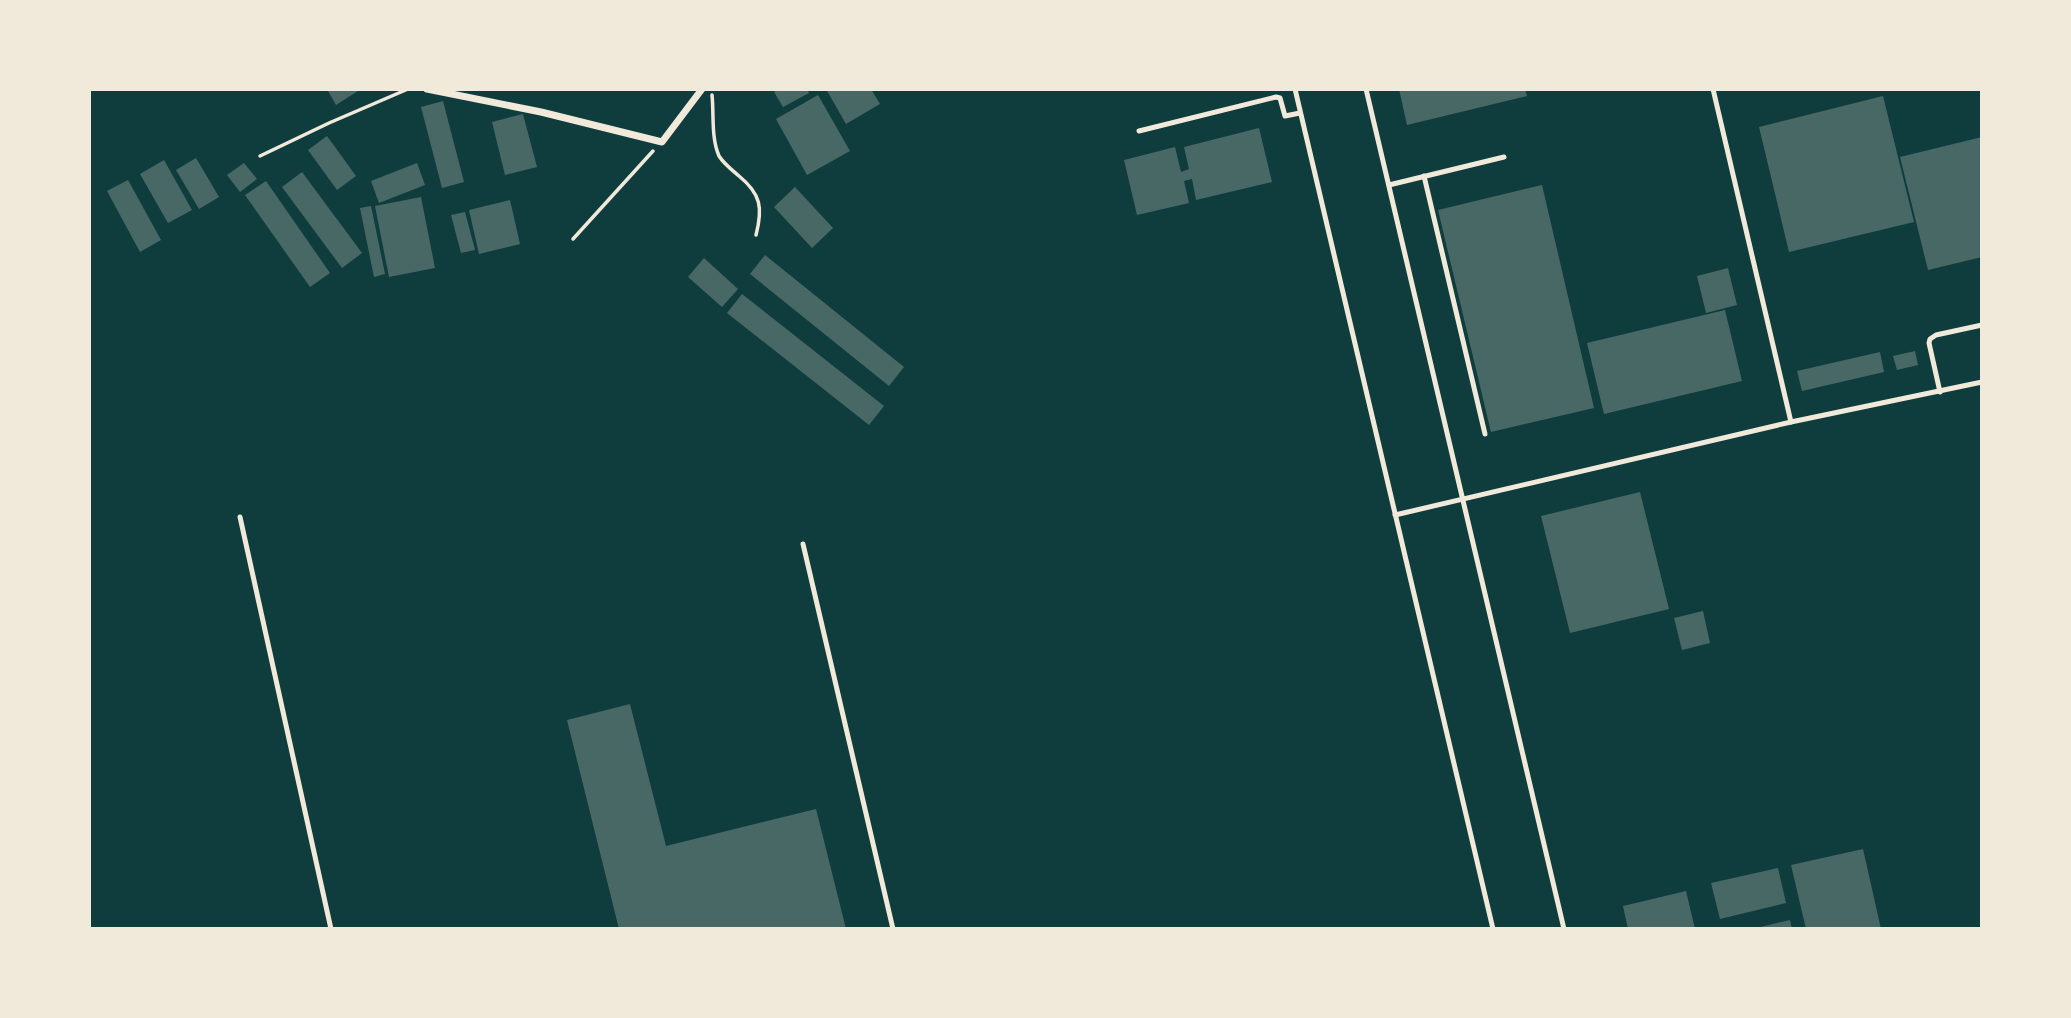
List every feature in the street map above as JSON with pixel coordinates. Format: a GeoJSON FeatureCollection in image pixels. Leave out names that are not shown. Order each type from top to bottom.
{"type":"FeatureCollection","features":[{"type":"Feature","properties":{"kind":"street"},"geometry":{"type":"LineString","coordinates":[[427,89],[541,112],[662,142],[702,89]]}},
{"type":"Feature","properties":{"kind":"lane"},"geometry":{"type":"LineString","coordinates":[[1295,89],[1493,929]]}},
{"type":"Feature","properties":{"kind":"lane"},"geometry":{"type":"LineString","coordinates":[[1366,89],[1564,929]]}},
{"type":"Feature","properties":{"kind":"lane"},"geometry":{"type":"LineString","coordinates":[[1713,89],[1791,422]]}},
{"type":"Feature","properties":{"kind":"lane"},"geometry":{"type":"LineString","coordinates":[[1139,131],[1276,97],[1280,98],[1285,116],[1300,113]]}},
{"type":"Feature","properties":{"kind":"lane"},"geometry":{"type":"LineString","coordinates":[[1389,185],[1504,157]]}},
{"type":"Feature","properties":{"kind":"lane"},"geometry":{"type":"LineString","coordinates":[[1424,176],[1485,434]]}},
{"type":"Feature","properties":{"kind":"lane"},"geometry":{"type":"LineString","coordinates":[[1940,392],[1930,339],[1936,335],[1982,325]]}},
{"type":"Feature","properties":{"kind":"lane"},"geometry":{"type":"LineString","coordinates":[[1395,515],[1791,422],[1982,382]]}},
{"type":"Feature","properties":{"kind":"lane"},"geometry":{"type":"LineString","coordinates":[[240,517],[331,929]]}},
{"type":"Feature","properties":{"kind":"lane"},"geometry":{"type":"LineString","coordinates":[[803,544],[893,929]]}},
{"type":"Feature","properties":{"kind":"path"},"geometry":{"type":"LineString","coordinates":[[260,156],[408,89]]}},
{"type":"Feature","properties":{"kind":"path"},"geometry":{"type":"LineString","coordinates":[[711,89],[716,144],[720,156],[727,166],[747,183],[758,201],[760,218],[756,235]]}},
{"type":"Feature","properties":{"kind":"path"},"geometry":{"type":"LineString","coordinates":[[573,239],[662,142]]}},
{"type":"Feature","properties":{"kind":"building"},"geometry":{"type":"Polygon","coordinates":[[[327,89],[361,89],[336,105],[327,89]]]}},
{"type":"Feature","properties":{"kind":"building"},"geometry":{"type":"Polygon","coordinates":[[[780,89],[807,89],[809,93],[783,107],[774,92],[780,89]]]}},
{"type":"Feature","properties":{"kind":"building"},"geometry":{"type":"Polygon","coordinates":[[[826,89],[871,89],[880,104],[846,124],[826,89]]]}},
{"type":"Feature","properties":{"kind":"building"},"geometry":{"type":"Polygon","coordinates":[[[1399,89],[1525,89],[1527,96],[1407,125],[1399,89]]]}},
{"type":"Feature","properties":{"kind":"building"},"geometry":{"type":"Polygon","coordinates":[[[818,95],[850,151],[807,175],[776,119],[818,95]]]}},
{"type":"Feature","properties":{"kind":"building"},"geometry":{"type":"Polygon","coordinates":[[[1883,96],[1914,222],[1789,252],[1759,127],[1883,96]]]}},
{"type":"Feature","properties":{"kind":"building"},"geometry":{"type":"Polygon","coordinates":[[[443,101],[464,182],[442,188],[421,107],[443,101]]]}},
{"type":"Feature","properties":{"kind":"building"},"geometry":{"type":"Polygon","coordinates":[[[523,114],[537,167],[505,175],[492,122],[523,114]]]}},
{"type":"Feature","properties":{"kind":"building"},"geometry":{"type":"Polygon","coordinates":[[[1259,128],[1272,182],[1196,200],[1192,179],[1184,181],[1189,203],[1137,215],[1124,160],[1175,147],[1181,172],[1189,169],[1184,147],[1259,128]]]}},
{"type":"Feature","properties":{"kind":"building"},"geometry":{"type":"Polygon","coordinates":[[[327,136],[356,176],[337,190],[308,150],[327,136]]]}},
{"type":"Feature","properties":{"kind":"building"},"geometry":{"type":"Polygon","coordinates":[[[1982,137],[1982,257],[1928,270],[1900,157],[1982,137]]]}},
{"type":"Feature","properties":{"kind":"building"},"geometry":{"type":"Polygon","coordinates":[[[196,158],[219,197],[199,209],[176,170],[196,158]]]}},
{"type":"Feature","properties":{"kind":"building"},"geometry":{"type":"Polygon","coordinates":[[[164,160],[192,210],[168,223],[140,174],[164,160]]]}},
{"type":"Feature","properties":{"kind":"building"},"geometry":{"type":"Polygon","coordinates":[[[244,163],[257,179],[240,192],[227,175],[244,163]]]}},
{"type":"Feature","properties":{"kind":"building"},"geometry":{"type":"Polygon","coordinates":[[[417,163],[425,185],[379,203],[371,181],[417,163]]]}},
{"type":"Feature","properties":{"kind":"building"},"geometry":{"type":"Polygon","coordinates":[[[302,172],[362,253],[342,268],[282,187],[302,172]]]}},
{"type":"Feature","properties":{"kind":"building"},"geometry":{"type":"Polygon","coordinates":[[[128,180],[161,240],[140,252],[107,191],[128,180]]]}},
{"type":"Feature","properties":{"kind":"building"},"geometry":{"type":"Polygon","coordinates":[[[266,181],[330,273],[310,287],[245,195],[266,181]]]}},
{"type":"Feature","properties":{"kind":"building"},"geometry":{"type":"Polygon","coordinates":[[[1542,185],[1594,408],[1491,432],[1438,210],[1542,185]]]}},
{"type":"Feature","properties":{"kind":"building"},"geometry":{"type":"Polygon","coordinates":[[[795,187],[833,228],[812,248],[774,207],[795,187]]]}},
{"type":"Feature","properties":{"kind":"building"},"geometry":{"type":"Polygon","coordinates":[[[421,197],[435,268],[389,277],[375,206],[421,197]]]}},
{"type":"Feature","properties":{"kind":"building"},"geometry":{"type":"Polygon","coordinates":[[[510,200],[520,244],[479,254],[469,210],[510,200]]]}},
{"type":"Feature","properties":{"kind":"building"},"geometry":{"type":"Polygon","coordinates":[[[371,206],[385,274],[374,277],[360,208],[371,206]]]}},
{"type":"Feature","properties":{"kind":"building"},"geometry":{"type":"Polygon","coordinates":[[[465,212],[475,250],[461,253],[451,215],[465,212]]]}},
{"type":"Feature","properties":{"kind":"building"},"geometry":{"type":"Polygon","coordinates":[[[765,255],[904,367],[889,386],[750,274],[765,255]]]}},
{"type":"Feature","properties":{"kind":"building"},"geometry":{"type":"Polygon","coordinates":[[[704,258],[738,289],[722,307],[688,277],[704,258]]]}},
{"type":"Feature","properties":{"kind":"building"},"geometry":{"type":"Polygon","coordinates":[[[1728,268],[1737,305],[1706,313],[1697,276],[1728,268]]]}},
{"type":"Feature","properties":{"kind":"building"},"geometry":{"type":"Polygon","coordinates":[[[742,294],[884,406],[869,425],[727,313],[742,294]]]}},
{"type":"Feature","properties":{"kind":"building"},"geometry":{"type":"Polygon","coordinates":[[[1725,310],[1742,381],[1604,414],[1587,343],[1725,310]]]}},
{"type":"Feature","properties":{"kind":"building"},"geometry":{"type":"Polygon","coordinates":[[[1915,351],[1918,365],[1897,370],[1893,356],[1915,351]]]}},
{"type":"Feature","properties":{"kind":"building"},"geometry":{"type":"Polygon","coordinates":[[[1880,352],[1884,372],[1802,391],[1797,371],[1880,352]]]}},
{"type":"Feature","properties":{"kind":"building"},"geometry":{"type":"Polygon","coordinates":[[[1640,492],[1669,609],[1570,633],[1541,516],[1640,492]]]}},
{"type":"Feature","properties":{"kind":"building"},"geometry":{"type":"Polygon","coordinates":[[[1703,611],[1710,643],[1682,650],[1674,618],[1703,611]]]}},
{"type":"Feature","properties":{"kind":"building"},"geometry":{"type":"Polygon","coordinates":[[[630,704],[666,846],[816,809],[846,929],[619,929],[567,720],[630,704]]]}},
{"type":"Feature","properties":{"kind":"building"},"geometry":{"type":"Polygon","coordinates":[[[1863,849],[1881,929],[1806,929],[1791,865],[1863,849]]]}},
{"type":"Feature","properties":{"kind":"building"},"geometry":{"type":"Polygon","coordinates":[[[1778,868],[1786,903],[1720,919],[1711,883],[1778,868]]]}},
{"type":"Feature","properties":{"kind":"building"},"geometry":{"type":"Polygon","coordinates":[[[1686,891],[1695,929],[1628,929],[1623,906],[1686,891]]]}},
{"type":"Feature","properties":{"kind":"building"},"geometry":{"type":"Polygon","coordinates":[[[1790,920],[1792,929],[1756,929],[1756,928],[1790,920]]]}}]}
